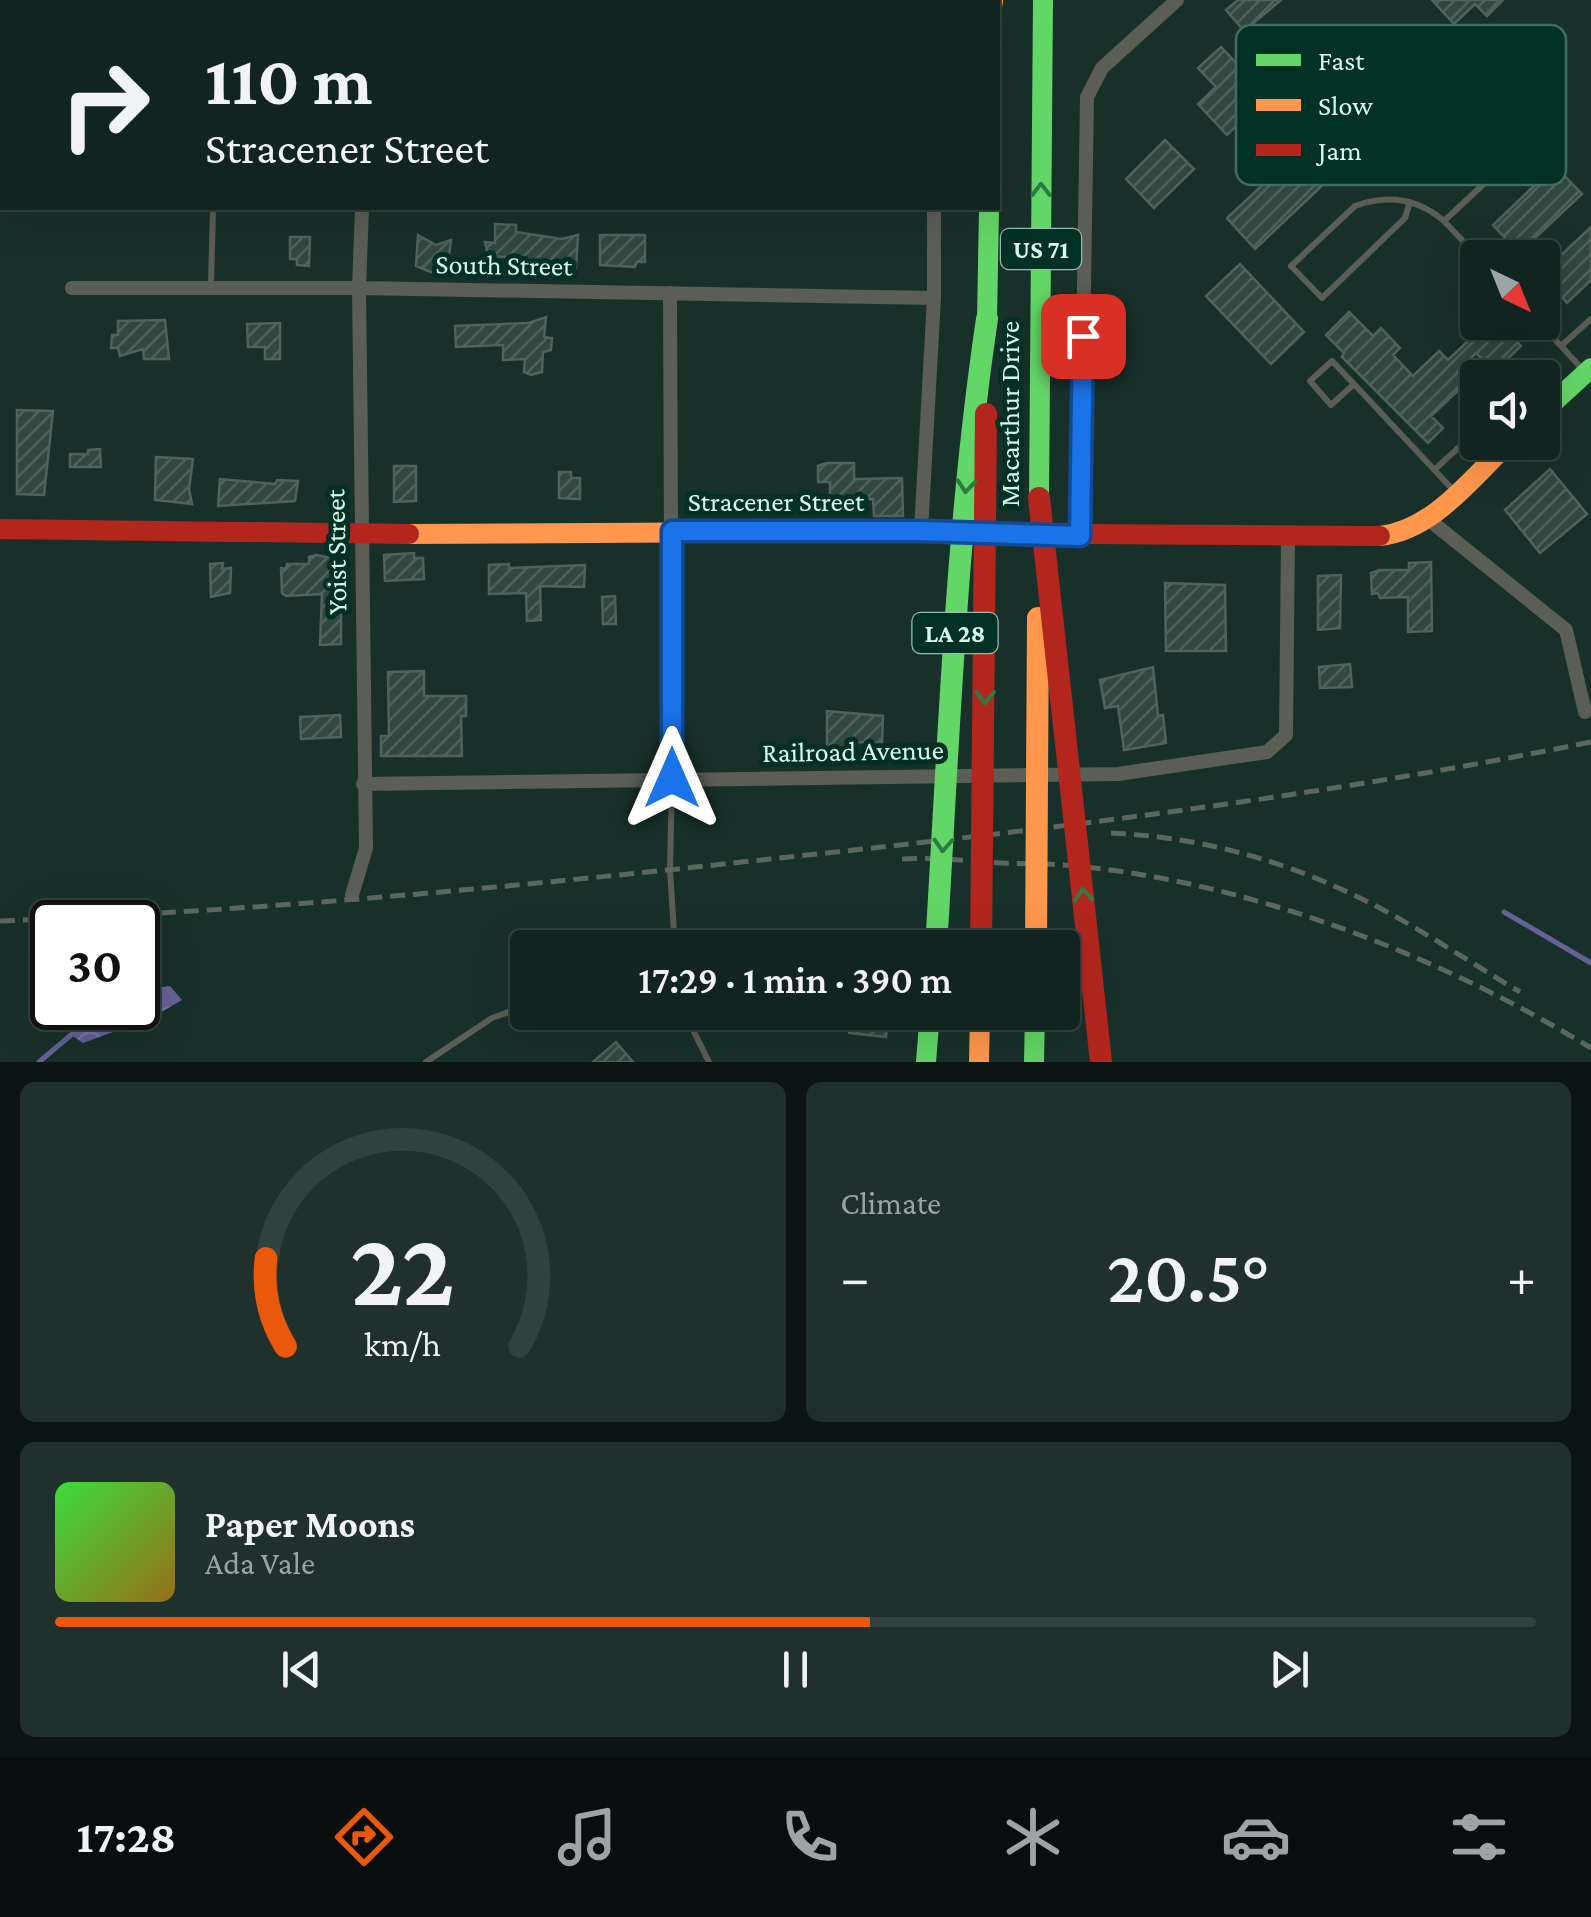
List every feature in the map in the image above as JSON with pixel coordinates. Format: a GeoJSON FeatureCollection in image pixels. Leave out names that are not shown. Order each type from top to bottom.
{"type":"FeatureCollection","features":[{"type":"Feature","properties":{"kind":"main road","name":"Macarthur Drive"},"geometry":{"type":"LineString","coordinates":[[1036,930],[1043,0]]}},
{"type":"Feature","properties":{"kind":"main road","name":"Macarthur Drive"},"geometry":{"type":"LineString","coordinates":[[981,930],[990,210]]}},
{"type":"Feature","properties":{"kind":"main road","name":"LA 28"},"geometry":{"type":"LineString","coordinates":[[937,930],[968,461],[987,320]]}},
{"type":"Feature","properties":{"kind":"main road"},"geometry":{"type":"LineString","coordinates":[[1560,397],[1588,371]]}},
{"type":"Feature","properties":{"kind":"main road"},"geometry":{"type":"LineString","coordinates":[[1428,518],[1491,460]]}},
{"type":"Feature","properties":{"kind":"main road"},"geometry":{"type":"LineString","coordinates":[[1038,498],[1101,1062]]}},
{"type":"Feature","properties":{"kind":"main road","name":"Stracener Street"},"geometry":{"type":"LineString","coordinates":[[0,528],[360,534],[921,531],[1080,536],[1383,536],[1406,532],[1428,518]]}},
{"type":"Feature","properties":{"kind":"main road"},"geometry":{"type":"LineString","coordinates":[[926,1062],[929,1030]]}},
{"type":"Feature","properties":{"kind":"main road"},"geometry":{"type":"LineString","coordinates":[[979,1062],[980,1030]]}},
{"type":"Feature","properties":{"kind":"main road"},"geometry":{"type":"LineString","coordinates":[[1034,1062],[1035,1030]]}},
{"type":"Feature","properties":{"kind":"street"},"geometry":{"type":"LineString","coordinates":[[1080,536],[1087,97],[1102,68],[1177,0]]}},
{"type":"Feature","properties":{"kind":"street","name":"Yoist Street"},"geometry":{"type":"LineString","coordinates":[[352,895],[366,848],[360,534],[362,210]]}},
{"type":"Feature","properties":{"kind":"street"},"geometry":{"type":"LineString","coordinates":[[921,531],[934,298],[934,210]]}},
{"type":"Feature","properties":{"kind":"street","name":"South Street"},"geometry":{"type":"LineString","coordinates":[[72,288],[359,288],[934,298]]}},
{"type":"Feature","properties":{"kind":"street"},"geometry":{"type":"LineString","coordinates":[[670,293],[672,778]]}},
{"type":"Feature","properties":{"kind":"street"},"geometry":{"type":"LineString","coordinates":[[1428,518],[1566,630],[1585,712]]}},
{"type":"Feature","properties":{"kind":"street","name":"Railroad Avenue"},"geometry":{"type":"LineString","coordinates":[[363,784],[1118,774],[1267,752],[1286,735],[1288,536]]}},
{"type":"Feature","properties":{"kind":"lane"},"geometry":{"type":"LineString","coordinates":[[1444,221],[1483,185]]}},
{"type":"Feature","properties":{"kind":"lane"},"geometry":{"type":"LineString","coordinates":[[1410,202],[1405,218],[1322,298],[1291,266],[1356,206],[1392,198],[1410,202],[1428,208],[1461,240]]}},
{"type":"Feature","properties":{"kind":"lane"},"geometry":{"type":"LineString","coordinates":[[211,288],[213,210]]}},
{"type":"Feature","properties":{"kind":"lane"},"geometry":{"type":"LineString","coordinates":[[1561,346],[1591,319]]}},
{"type":"Feature","properties":{"kind":"lane"},"geometry":{"type":"LineString","coordinates":[[1556,340],[1588,371]]}},
{"type":"Feature","properties":{"kind":"lane"},"geometry":{"type":"LineString","coordinates":[[1354,384],[1331,405],[1310,382],[1332,361],[1354,384],[1456,493]]}},
{"type":"Feature","properties":{"kind":"lane"},"geometry":{"type":"LineString","coordinates":[[1434,470],[1460,446]]}},
{"type":"Feature","properties":{"kind":"lane"},"geometry":{"type":"LineString","coordinates":[[672,778],[673,930]]}},
{"type":"Feature","properties":{"kind":"lane"},"geometry":{"type":"LineString","coordinates":[[426,1062],[492,1018],[510,1012]]}},
{"type":"Feature","properties":{"kind":"lane"},"geometry":{"type":"LineString","coordinates":[[693,1030],[710,1062]]}},
{"type":"Feature","properties":{"kind":"water"},"geometry":{"type":"Polygon","coordinates":[[[170,986],[182,1000],[160,1013],[160,987],[170,986]]]}},
{"type":"Feature","properties":{"kind":"water"},"geometry":{"type":"Polygon","coordinates":[[[70,1030],[118,1030],[83,1043],[70,1030]]]}},
{"type":"Feature","properties":{"kind":"building"},"geometry":{"type":"Polygon","coordinates":[[[1238,0],[1281,0],[1251,25],[1239,25],[1226,10],[1238,0]]]}},
{"type":"Feature","properties":{"kind":"building"},"geometry":{"type":"Polygon","coordinates":[[[1432,0],[1503,0],[1487,16],[1475,4],[1454,24],[1432,0]]]}},
{"type":"Feature","properties":{"kind":"building"},"geometry":{"type":"Polygon","coordinates":[[[1221,47],[1236,63],[1236,126],[1227,135],[1198,104],[1216,87],[1198,68],[1221,47]]]}},
{"type":"Feature","properties":{"kind":"building"},"geometry":{"type":"Polygon","coordinates":[[[1165,140],[1194,169],[1154,208],[1126,179],[1165,140]]]}},
{"type":"Feature","properties":{"kind":"building"},"geometry":{"type":"Polygon","coordinates":[[[1566,177],[1582,194],[1533,240],[1507,240],[1493,225],[1535,185],[1566,185],[1566,177]]]}},
{"type":"Feature","properties":{"kind":"building"},"geometry":{"type":"Polygon","coordinates":[[[1262,185],[1323,185],[1255,249],[1227,218],[1262,185]]]}},
{"type":"Feature","properties":{"kind":"building"},"geometry":{"type":"Polygon","coordinates":[[[495,224],[516,225],[516,232],[562,239],[578,235],[576,267],[522,266],[524,258],[488,256],[485,242],[495,243],[495,224]]]}},
{"type":"Feature","properties":{"kind":"building"},"geometry":{"type":"Polygon","coordinates":[[[1591,227],[1591,280],[1567,303],[1560,295],[1560,256],[1591,227]]]}},
{"type":"Feature","properties":{"kind":"building"},"geometry":{"type":"Polygon","coordinates":[[[418,235],[436,245],[451,240],[448,264],[433,273],[416,266],[418,235]]]}},
{"type":"Feature","properties":{"kind":"building"},"geometry":{"type":"Polygon","coordinates":[[[600,235],[645,235],[645,262],[637,262],[635,267],[600,265],[600,235]]]}},
{"type":"Feature","properties":{"kind":"building"},"geometry":{"type":"Polygon","coordinates":[[[290,237],[310,237],[309,266],[297,265],[297,259],[290,259],[290,237]]]}},
{"type":"Feature","properties":{"kind":"building"},"geometry":{"type":"Polygon","coordinates":[[[1240,264],[1304,332],[1271,364],[1206,296],[1240,264]]]}},
{"type":"Feature","properties":{"kind":"building"},"geometry":{"type":"Polygon","coordinates":[[[1349,312],[1373,336],[1381,328],[1400,348],[1393,355],[1413,376],[1439,351],[1448,360],[1469,340],[1516,340],[1521,346],[1506,360],[1483,360],[1476,353],[1469,360],[1460,360],[1460,389],[1431,416],[1443,428],[1428,443],[1342,357],[1344,353],[1326,335],[1349,312]]]}},
{"type":"Feature","properties":{"kind":"building"},"geometry":{"type":"Polygon","coordinates":[[[546,317],[544,337],[552,338],[551,350],[543,352],[542,372],[524,372],[525,359],[503,360],[503,345],[456,347],[455,326],[529,323],[546,317]]]}},
{"type":"Feature","properties":{"kind":"building"},"geometry":{"type":"Polygon","coordinates":[[[165,320],[169,359],[144,359],[143,349],[120,356],[118,348],[111,348],[112,335],[118,335],[118,321],[165,320]]]}},
{"type":"Feature","properties":{"kind":"building"},"geometry":{"type":"Polygon","coordinates":[[[280,323],[280,359],[265,359],[265,347],[248,347],[247,324],[280,323]]]}},
{"type":"Feature","properties":{"kind":"building"},"geometry":{"type":"Polygon","coordinates":[[[17,410],[53,411],[44,495],[17,494],[17,410]]]}},
{"type":"Feature","properties":{"kind":"building"},"geometry":{"type":"Polygon","coordinates":[[[100,449],[101,467],[70,467],[70,454],[100,449]]]}},
{"type":"Feature","properties":{"kind":"building"},"geometry":{"type":"Polygon","coordinates":[[[156,457],[193,459],[189,489],[192,504],[155,500],[156,457]]]}},
{"type":"Feature","properties":{"kind":"building"},"geometry":{"type":"Polygon","coordinates":[[[854,463],[854,479],[902,478],[903,516],[874,516],[873,499],[830,500],[830,482],[818,482],[818,466],[854,463]]]}},
{"type":"Feature","properties":{"kind":"building"},"geometry":{"type":"Polygon","coordinates":[[[394,466],[416,466],[416,501],[394,502],[394,466]]]}},
{"type":"Feature","properties":{"kind":"building"},"geometry":{"type":"Polygon","coordinates":[[[1550,469],[1587,514],[1540,553],[1505,510],[1550,469]]]}},
{"type":"Feature","properties":{"kind":"building"},"geometry":{"type":"Polygon","coordinates":[[[559,472],[571,472],[571,478],[580,478],[580,499],[559,498],[559,472]]]}},
{"type":"Feature","properties":{"kind":"building"},"geometry":{"type":"Polygon","coordinates":[[[220,479],[275,484],[277,480],[298,481],[295,501],[218,506],[220,479]]]}},
{"type":"Feature","properties":{"kind":"building"},"geometry":{"type":"Polygon","coordinates":[[[414,553],[414,558],[423,558],[424,579],[385,581],[384,555],[414,553]]]}},
{"type":"Feature","properties":{"kind":"building"},"geometry":{"type":"Polygon","coordinates":[[[309,557],[341,560],[341,644],[320,645],[322,594],[282,593],[281,568],[286,569],[287,564],[309,564],[309,557]]]}},
{"type":"Feature","properties":{"kind":"building"},"geometry":{"type":"Polygon","coordinates":[[[1431,562],[1432,631],[1408,632],[1408,597],[1380,598],[1378,593],[1372,594],[1371,573],[1409,570],[1409,563],[1431,562]]]}},
{"type":"Feature","properties":{"kind":"building"},"geometry":{"type":"Polygon","coordinates":[[[223,563],[222,569],[231,568],[230,593],[211,597],[210,564],[223,563]]]}},
{"type":"Feature","properties":{"kind":"building"},"geometry":{"type":"Polygon","coordinates":[[[509,564],[509,568],[585,565],[584,587],[540,586],[541,620],[527,621],[526,593],[489,594],[489,565],[509,564]]]}},
{"type":"Feature","properties":{"kind":"building"},"geometry":{"type":"Polygon","coordinates":[[[1341,575],[1340,628],[1318,630],[1318,576],[1341,575]]]}},
{"type":"Feature","properties":{"kind":"building"},"geometry":{"type":"Polygon","coordinates":[[[1165,583],[1225,585],[1226,651],[1166,651],[1165,583]]]}},
{"type":"Feature","properties":{"kind":"building"},"geometry":{"type":"Polygon","coordinates":[[[615,596],[616,624],[603,624],[602,597],[615,596]]]}},
{"type":"Feature","properties":{"kind":"building"},"geometry":{"type":"Polygon","coordinates":[[[1350,664],[1352,687],[1320,688],[1319,667],[1350,664]]]}},
{"type":"Feature","properties":{"kind":"building"},"geometry":{"type":"Polygon","coordinates":[[[1153,667],[1158,716],[1163,715],[1166,743],[1124,750],[1118,706],[1105,708],[1100,680],[1153,667]]]}},
{"type":"Feature","properties":{"kind":"building"},"geometry":{"type":"Polygon","coordinates":[[[424,671],[424,696],[466,696],[466,716],[461,716],[462,756],[381,756],[381,736],[389,736],[388,672],[424,671]]]}},
{"type":"Feature","properties":{"kind":"building"},"geometry":{"type":"Polygon","coordinates":[[[827,711],[883,716],[882,743],[827,747],[827,711]]]}},
{"type":"Feature","properties":{"kind":"building"},"geometry":{"type":"Polygon","coordinates":[[[340,715],[341,737],[301,739],[300,717],[340,715]]]}},
{"type":"Feature","properties":{"kind":"building"},"geometry":{"type":"Polygon","coordinates":[[[849,1030],[887,1030],[886,1037],[849,1030]]]}},
{"type":"Feature","properties":{"kind":"building"},"geometry":{"type":"Polygon","coordinates":[[[616,1042],[633,1062],[593,1062],[616,1042]]]}},
{"type":"Feature","properties":{"kind":"waterway"},"geometry":{"type":"LineString","coordinates":[[1504,912],[1591,963]]}},
{"type":"Feature","properties":{"kind":"waterway"},"geometry":{"type":"LineString","coordinates":[[39,1062],[71,1035]]}},
{"type":"Feature","properties":{"kind":"railway"},"geometry":{"type":"LineString","coordinates":[[0,921],[385,897],[873,848],[1284,796],[1591,742]]}},
{"type":"Feature","properties":{"kind":"railway"},"geometry":{"type":"LineString","coordinates":[[1111,833],[1211,846],[1306,874],[1387,912],[1520,992]]}},
{"type":"Feature","properties":{"kind":"railway"},"geometry":{"type":"LineString","coordinates":[[902,859],[1054,864],[1130,873],[1268,904],[1404,953],[1532,1014],[1591,1048]]}},
{"type":"Feature","properties":{"kind":"traffic: fast"},"geometry":{"type":"LineString","coordinates":[[1039,498],[1043,0]]}},
{"type":"Feature","properties":{"kind":"traffic: fast"},"geometry":{"type":"LineString","coordinates":[[987,319],[989,210]]}},
{"type":"Feature","properties":{"kind":"traffic: fast"},"geometry":{"type":"LineString","coordinates":[[937,930],[961,554],[987,319]]}},
{"type":"Feature","properties":{"kind":"traffic: fast"},"geometry":{"type":"LineString","coordinates":[[1560,396],[1591,368]]}},
{"type":"Feature","properties":{"kind":"traffic: fast"},"geometry":{"type":"LineString","coordinates":[[926,1062],[929,1030]]}},
{"type":"Feature","properties":{"kind":"traffic: fast"},"geometry":{"type":"LineString","coordinates":[[1034,1062],[1035,1030]]}},
{"type":"Feature","properties":{"kind":"traffic: slow"},"geometry":{"type":"LineString","coordinates":[[1380,536],[1400,532],[1435,513],[1492,460]]}},
{"type":"Feature","properties":{"kind":"traffic: slow"},"geometry":{"type":"LineString","coordinates":[[409,534],[787,532]]}},
{"type":"Feature","properties":{"kind":"traffic: slow"},"geometry":{"type":"LineString","coordinates":[[1036,930],[1038,618]]}},
{"type":"Feature","properties":{"kind":"traffic: slow"},"geometry":{"type":"LineString","coordinates":[[979,1062],[980,1030]]}},
{"type":"Feature","properties":{"kind":"traffic: jam"},"geometry":{"type":"LineString","coordinates":[[981,930],[986,414]]}},
{"type":"Feature","properties":{"kind":"traffic: jam"},"geometry":{"type":"LineString","coordinates":[[1039,498],[1101,1062]]}},
{"type":"Feature","properties":{"kind":"traffic: jam"},"geometry":{"type":"LineString","coordinates":[[0,529],[409,534]]}},
{"type":"Feature","properties":{"kind":"traffic: jam"},"geometry":{"type":"LineString","coordinates":[[787,532],[1380,536]]}},
{"type":"Feature","properties":{"kind":"route"},"geometry":{"type":"LineString","coordinates":[[672,778],[672,531],[921,531],[1080,536],[1083,336]]}}]}
